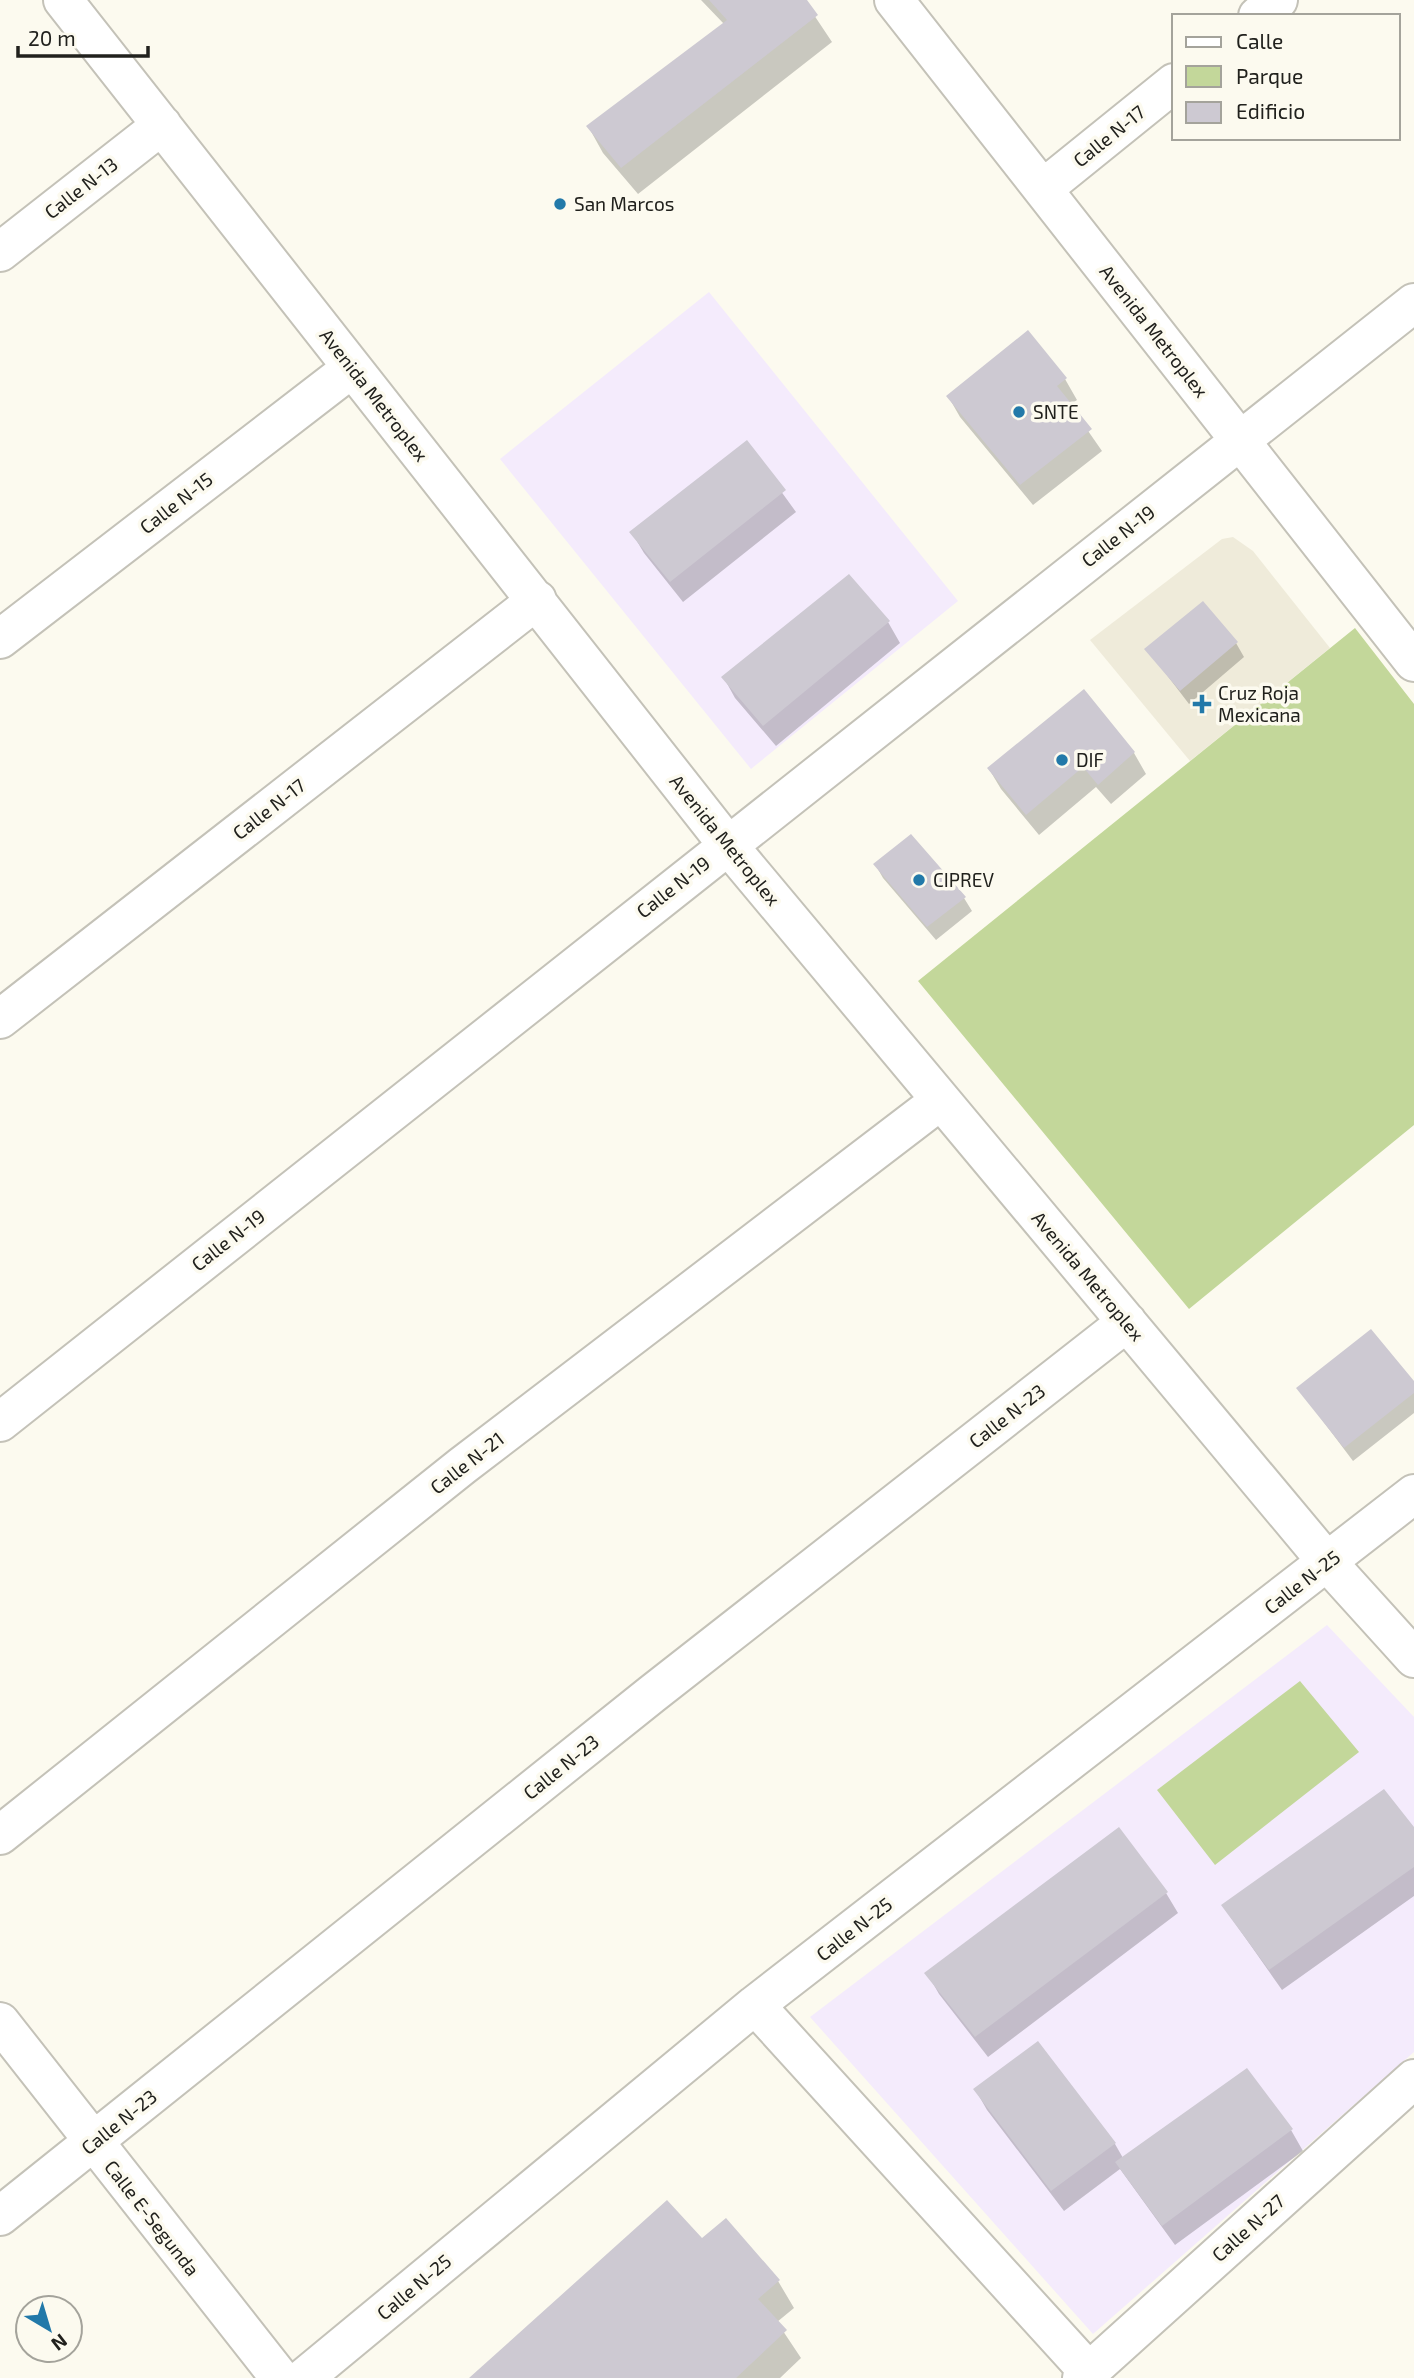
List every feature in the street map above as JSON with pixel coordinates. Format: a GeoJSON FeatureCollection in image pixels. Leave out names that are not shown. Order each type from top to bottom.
{"type":"FeatureCollection","features":[{"type":"Feature","properties":{"kind":"street","name":"Avenida Metroplex"},"geometry":{"type":"LineString","coordinates":[[63,0],[727,844],[1328,1563],[1414,1658]]}},
{"type":"Feature","properties":{"kind":"street","name":"Avenida Metroplex"},"geometry":{"type":"LineString","coordinates":[[894,0],[1414,662]]}},
{"type":"Feature","properties":{"kind":"street"},"geometry":{"type":"LineString","coordinates":[[1260,14],[1278,0]]}},
{"type":"Feature","properties":{"kind":"street","name":"Calle N-17"},"geometry":{"type":"LineString","coordinates":[[1044,188],[1172,85]]}},
{"type":"Feature","properties":{"kind":"street","name":"Calle N-13"},"geometry":{"type":"LineString","coordinates":[[0,252],[162,125]]}},
{"type":"Feature","properties":{"kind":"street","name":"Calle N-19"},"geometry":{"type":"LineString","coordinates":[[0,1423],[727,844],[1414,303]]}},
{"type":"Feature","properties":{"kind":"street","name":"Calle N-15"},"geometry":{"type":"LineString","coordinates":[[0,639],[352,368]]}},
{"type":"Feature","properties":{"kind":"street","name":"Calle N-17"},"geometry":{"type":"LineString","coordinates":[[0,1019],[537,600]]}},
{"type":"Feature","properties":{"kind":"street","name":"Calle N-21"},"geometry":{"type":"LineString","coordinates":[[0,1835],[462,1466],[941,1100]]}},
{"type":"Feature","properties":{"kind":"street","name":"Calle N-23"},"geometry":{"type":"LineString","coordinates":[[0,2216],[663,1686],[1126,1322]]}},
{"type":"Feature","properties":{"kind":"street","name":"Calle N-25"},"geometry":{"type":"LineString","coordinates":[[304,2378],[755,2006],[1414,1494]]}},
{"type":"Feature","properties":{"kind":"street"},"geometry":{"type":"LineString","coordinates":[[755,2006],[1085,2375]]}},
{"type":"Feature","properties":{"kind":"street","name":"Calle E-Segunda"},"geometry":{"type":"LineString","coordinates":[[0,2022],[280,2378]]}},
{"type":"Feature","properties":{"kind":"street","name":"Calle N-27"},"geometry":{"type":"LineString","coordinates":[[1085,2375],[1414,2079]]}},
{"type":"Feature","properties":{"kind":"shaded area"},"geometry":{"type":"Polygon","coordinates":[[[709,292],[958,601],[751,769],[500,459],[709,292]]]}},
{"type":"Feature","properties":{"kind":"shaded area","name":"Cruz Roja Mexicana"},"geometry":{"type":"Polygon","coordinates":[[[1233,537],[1253,551],[1330,648],[1190,761],[1090,640],[1222,539],[1233,537]]]}},
{"type":"Feature","properties":{"kind":"shaded area"},"geometry":{"type":"Polygon","coordinates":[[[1327,1625],[1414,1717],[1414,2052],[1093,2334],[810,2017],[1327,1625]]]}},
{"type":"Feature","properties":{"kind":"green space"},"geometry":{"type":"Polygon","coordinates":[[[1355,628],[1414,704],[1414,1125],[1189,1309],[918,981],[1355,628]]]}},
{"type":"Feature","properties":{"kind":"green space"},"geometry":{"type":"Polygon","coordinates":[[[1300,1681],[1359,1752],[1215,1865],[1157,1790],[1300,1681]]]}},
{"type":"Feature","properties":{"kind":"building"},"geometry":{"type":"Polygon","coordinates":[[[709,0],[807,0],[818,15],[621,168],[586,126],[727,20],[709,0]]]}},
{"type":"Feature","properties":{"kind":"building","name":"SNTE"},"geometry":{"type":"Polygon","coordinates":[[[1028,330],[1067,378],[1057,386],[1092,429],[1020,485],[946,396],[1028,330]]]}},
{"type":"Feature","properties":{"kind":"building"},"geometry":{"type":"Polygon","coordinates":[[[747,440],[786,490],[670,582],[629,532],[747,440]]]}},
{"type":"Feature","properties":{"kind":"building"},"geometry":{"type":"Polygon","coordinates":[[[849,574],[890,621],[763,726],[721,677],[849,574]]]}},
{"type":"Feature","properties":{"kind":"building"},"geometry":{"type":"Polygon","coordinates":[[[1203,601],[1238,642],[1180,691],[1144,649],[1203,601]]]}},
{"type":"Feature","properties":{"kind":"building","name":"DIF"},"geometry":{"type":"Polygon","coordinates":[[[1084,689],[1135,752],[1098,785],[1083,767],[1026,815],[987,768],[1084,689]]]}},
{"type":"Feature","properties":{"kind":"building","name":"CIPREV"},"geometry":{"type":"Polygon","coordinates":[[[911,834],[966,897],[927,927],[873,864],[911,834]]]}},
{"type":"Feature","properties":{"kind":"building"},"geometry":{"type":"Polygon","coordinates":[[[1371,1329],[1414,1381],[1414,1393],[1344,1448],[1296,1388],[1371,1329]]]}},
{"type":"Feature","properties":{"kind":"building"},"geometry":{"type":"Polygon","coordinates":[[[1384,1789],[1414,1827],[1414,1867],[1269,1970],[1221,1905],[1384,1789]]]}},
{"type":"Feature","properties":{"kind":"building"},"geometry":{"type":"Polygon","coordinates":[[[1119,1827],[1168,1892],[975,2037],[924,1973],[1119,1827]]]}},
{"type":"Feature","properties":{"kind":"building"},"geometry":{"type":"Polygon","coordinates":[[[1038,2041],[1116,2143],[1051,2191],[973,2089],[1038,2041]]]}},
{"type":"Feature","properties":{"kind":"building"},"geometry":{"type":"Polygon","coordinates":[[[1247,2068],[1293,2129],[1162,2226],[1115,2162],[1247,2068]]]}},
{"type":"Feature","properties":{"kind":"building"},"geometry":{"type":"Polygon","coordinates":[[[667,2200],[702,2238],[726,2218],[780,2280],[758,2299],[787,2330],[736,2378],[469,2378],[667,2200]]]}},
{"type":"Feature","properties":{"kind":"place","name":"San Marcos"},"geometry":{"type":"Point","coordinates":[560,204]}},
{"type":"Feature","properties":{"kind":"place","name":"SNTE"},"geometry":{"type":"Point","coordinates":[1019,412]}},
{"type":"Feature","properties":{"kind":"place","name":"Cruz Roja Mexicana"},"geometry":{"type":"Point","coordinates":[1202,704]}},
{"type":"Feature","properties":{"kind":"place","name":"DIF"},"geometry":{"type":"Point","coordinates":[1062,760]}},
{"type":"Feature","properties":{"kind":"place","name":"CIPREV"},"geometry":{"type":"Point","coordinates":[919,880]}}]}
